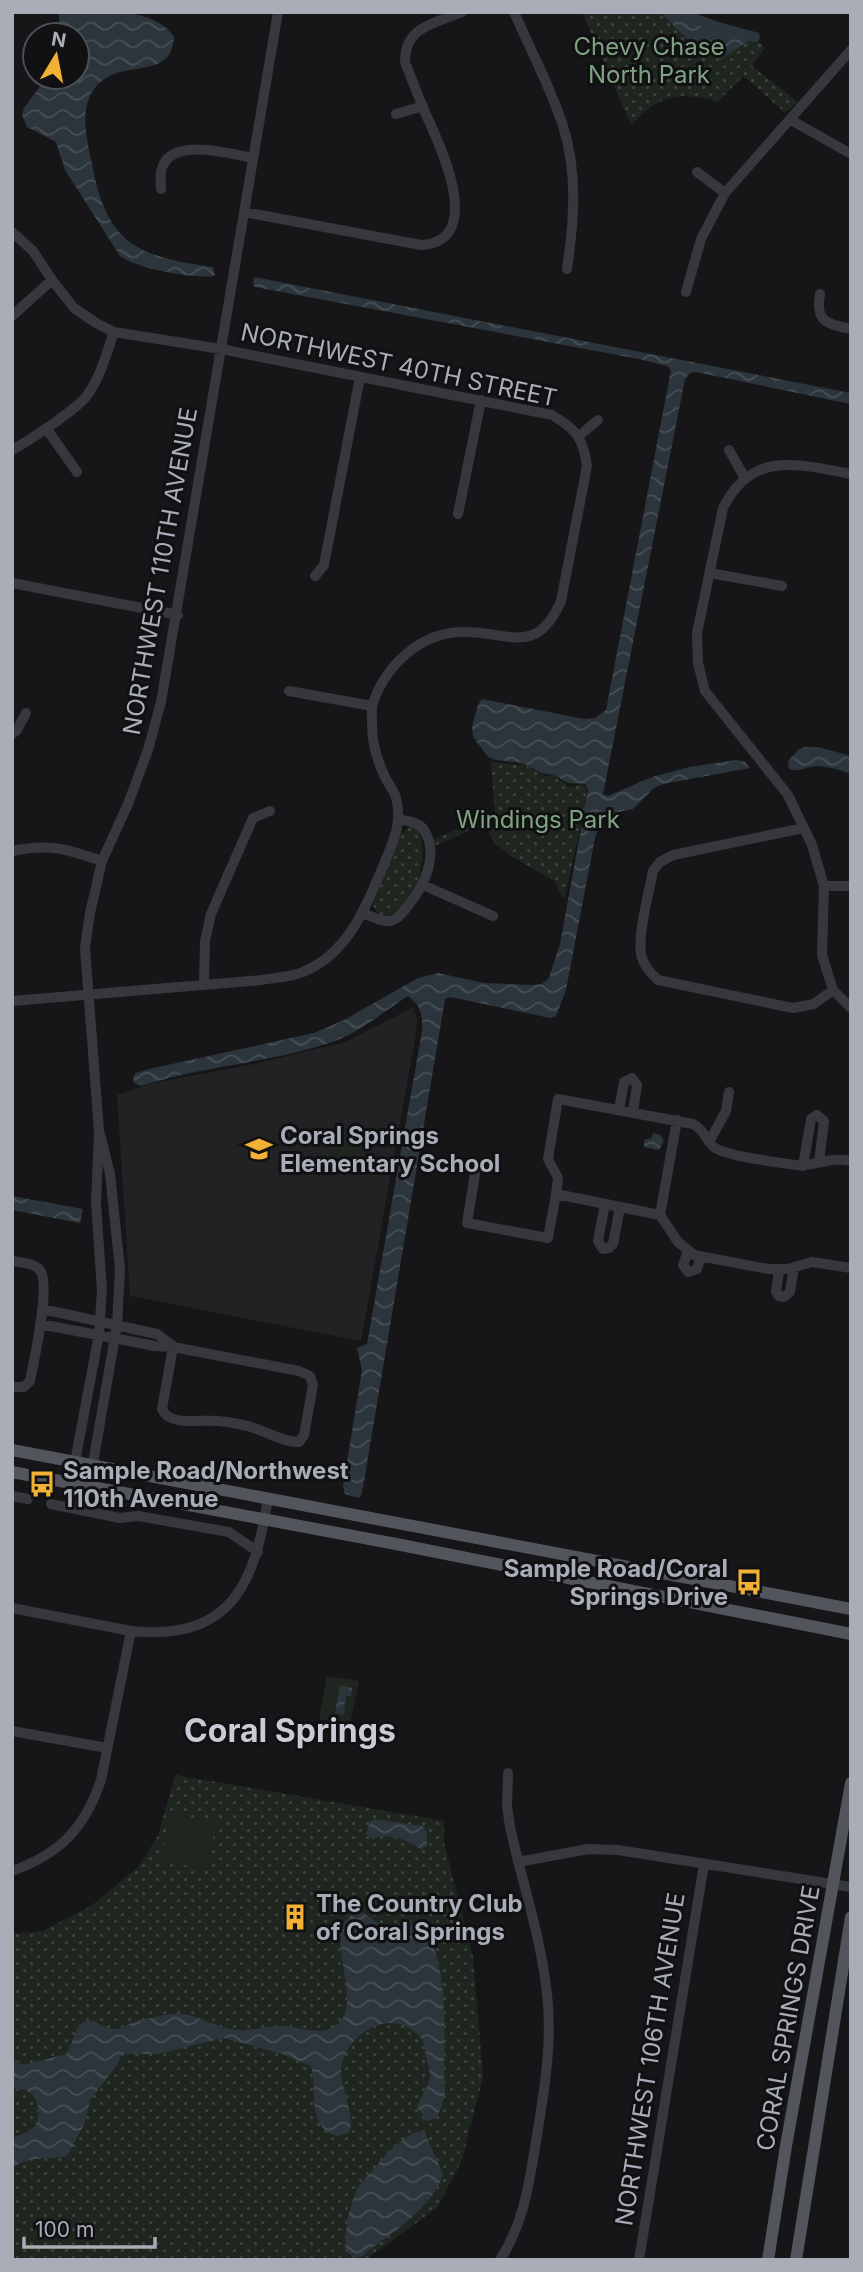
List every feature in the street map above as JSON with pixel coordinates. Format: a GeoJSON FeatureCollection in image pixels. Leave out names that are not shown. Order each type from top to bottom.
{"type":"FeatureCollection","features":[{"type":"Feature","properties":{"kind":"main road"},"geometry":{"type":"LineString","coordinates":[[12,1450],[851,1609]]}},
{"type":"Feature","properties":{"kind":"main road"},"geometry":{"type":"LineString","coordinates":[[12,1472],[411,1546],[851,1634]]}},
{"type":"Feature","properties":{"kind":"main road","name":"CORAL SPRINGS DRIVE"},"geometry":{"type":"LineString","coordinates":[[768,2260],[851,1783]]}},
{"type":"Feature","properties":{"kind":"main road","name":"CORAL SPRINGS DRIVE"},"geometry":{"type":"LineString","coordinates":[[796,2260],[851,1917]]}},
{"type":"Feature","properties":{"kind":"street","name":"NORTHWEST 110TH AVENUE"},"geometry":{"type":"LineString","coordinates":[[71,1508],[71,1483],[101,1320],[102,1274],[96,1191],[99,1131],[85,948],[102,860],[128,804],[148,750],[161,702],[178,615],[278,12]]}},
{"type":"Feature","properties":{"kind":"street"},"geometry":{"type":"LineString","coordinates":[[244,212],[421,245],[435,244],[448,235],[455,217],[454,190],[443,152],[405,62],[405,49],[409,39],[419,30],[462,12]]}},
{"type":"Feature","properties":{"kind":"street"},"geometry":{"type":"LineString","coordinates":[[514,12],[563,125],[572,166],[573,230],[567,269]]}},
{"type":"Feature","properties":{"kind":"street"},"geometry":{"type":"LineString","coordinates":[[686,292],[701,239],[725,192],[851,50]]}},
{"type":"Feature","properties":{"kind":"street"},"geometry":{"type":"LineString","coordinates":[[396,114],[423,106]]}},
{"type":"Feature","properties":{"kind":"street"},"geometry":{"type":"LineString","coordinates":[[791,120],[851,154]]}},
{"type":"Feature","properties":{"kind":"street"},"geometry":{"type":"LineString","coordinates":[[161,189],[161,170],[177,152],[192,149],[253,158]]}},
{"type":"Feature","properties":{"kind":"street"},"geometry":{"type":"LineString","coordinates":[[697,172],[725,192]]}},
{"type":"Feature","properties":{"kind":"street"},"geometry":{"type":"LineString","coordinates":[[12,232],[33,251],[74,308],[114,332],[101,370],[85,398],[12,450]]}},
{"type":"Feature","properties":{"kind":"street"},"geometry":{"type":"LineString","coordinates":[[12,316],[52,280]]}},
{"type":"Feature","properties":{"kind":"street"},"geometry":{"type":"LineString","coordinates":[[820,294],[818,308],[823,321],[851,329]]}},
{"type":"Feature","properties":{"kind":"street","name":"NORTHWEST 40TH STREET"},"geometry":{"type":"LineString","coordinates":[[114,332],[221,349],[552,415],[567,424],[579,436],[598,420]]}},
{"type":"Feature","properties":{"kind":"street"},"geometry":{"type":"LineString","coordinates":[[315,576],[324,565],[360,377]]}},
{"type":"Feature","properties":{"kind":"street"},"geometry":{"type":"LineString","coordinates":[[458,514],[481,400]]}},
{"type":"Feature","properties":{"kind":"street"},"geometry":{"type":"LineString","coordinates":[[46,428],[78,472]]}},
{"type":"Feature","properties":{"kind":"street"},"geometry":{"type":"LineString","coordinates":[[12,1001],[262,980],[296,974],[321,961],[346,941],[363,913],[394,838],[399,819],[396,797],[375,755],[372,706],[383,680],[401,658],[422,642],[445,634],[464,632],[513,639],[530,636],[542,629],[556,614],[561,601],[587,466],[579,436]]}},
{"type":"Feature","properties":{"kind":"street"},"geometry":{"type":"LineString","coordinates":[[729,450],[745,478]]}},
{"type":"Feature","properties":{"kind":"street"},"geometry":{"type":"LineString","coordinates":[[851,474],[798,464],[777,464],[745,478],[730,493],[723,509],[697,633],[698,663],[705,691],[788,795],[812,845],[824,886],[822,956],[833,990],[851,1008]]}},
{"type":"Feature","properties":{"kind":"street"},"geometry":{"type":"LineString","coordinates":[[710,573],[782,586]]}},
{"type":"Feature","properties":{"kind":"street"},"geometry":{"type":"LineString","coordinates":[[12,583],[178,615]]}},
{"type":"Feature","properties":{"kind":"street"},"geometry":{"type":"LineString","coordinates":[[289,691],[372,706]]}},
{"type":"Feature","properties":{"kind":"street"},"geometry":{"type":"LineString","coordinates":[[12,734],[26,713]]}},
{"type":"Feature","properties":{"kind":"street"},"geometry":{"type":"LineString","coordinates":[[204,984],[205,941],[214,905],[253,818],[270,811]]}},
{"type":"Feature","properties":{"kind":"street"},"geometry":{"type":"LineString","coordinates":[[363,913],[385,921],[396,919],[423,885],[429,852],[425,832],[418,824],[399,819]]}},
{"type":"Feature","properties":{"kind":"street"},"geometry":{"type":"LineString","coordinates":[[804,828],[673,855],[660,862],[653,871],[640,946],[642,959],[648,971],[658,980],[793,1007],[814,1004],[833,990]]}},
{"type":"Feature","properties":{"kind":"street"},"geometry":{"type":"LineString","coordinates":[[12,851],[32,847],[64,848],[102,860]]}},
{"type":"Feature","properties":{"kind":"street"},"geometry":{"type":"LineString","coordinates":[[423,885],[494,916]]}},
{"type":"Feature","properties":{"kind":"street"},"geometry":{"type":"LineString","coordinates":[[824,886],[851,886]]}},
{"type":"Feature","properties":{"kind":"street"},"geometry":{"type":"LineString","coordinates":[[619,1110],[624,1082],[632,1078],[637,1085],[633,1112]]}},
{"type":"Feature","properties":{"kind":"street"},"geometry":{"type":"LineString","coordinates":[[709,1142],[726,1111],[729,1092]]}},
{"type":"Feature","properties":{"kind":"street"},"geometry":{"type":"LineString","coordinates":[[475,1174],[467,1223],[548,1238],[558,1178],[548,1158],[558,1099],[698,1126],[709,1142],[725,1152],[803,1166],[837,1158],[851,1161]]}},
{"type":"Feature","properties":{"kind":"street"},"geometry":{"type":"LineString","coordinates":[[803,1166],[811,1119],[817,1115],[824,1121],[819,1162]]}},
{"type":"Feature","properties":{"kind":"street"},"geometry":{"type":"LineString","coordinates":[[677,1120],[660,1215],[678,1242],[688,1251],[701,1256],[779,1270],[812,1262],[851,1268]]}},
{"type":"Feature","properties":{"kind":"street","name":"NORTHWEST 110TH AVENUE"},"geometry":{"type":"LineString","coordinates":[[89,1486],[117,1325],[120,1269],[110,1174],[99,1131]]}},
{"type":"Feature","properties":{"kind":"street"},"geometry":{"type":"LineString","coordinates":[[556,1194],[660,1215]]}},
{"type":"Feature","properties":{"kind":"street"},"geometry":{"type":"LineString","coordinates":[[605,1204],[598,1241],[600,1247],[606,1249],[613,1244],[620,1207]]}},
{"type":"Feature","properties":{"kind":"street"},"geometry":{"type":"LineString","coordinates":[[688,1251],[683,1265],[688,1272],[697,1269],[701,1256]]}},
{"type":"Feature","properties":{"kind":"street"},"geometry":{"type":"LineString","coordinates":[[12,1261],[33,1265],[41,1271],[42,1310],[30,1381],[24,1387],[12,1387]]}},
{"type":"Feature","properties":{"kind":"street"},"geometry":{"type":"LineString","coordinates":[[779,1270],[776,1292],[785,1297],[790,1292],[793,1267]]}},
{"type":"Feature","properties":{"kind":"street"},"geometry":{"type":"LineString","coordinates":[[42,1310],[101,1320],[157,1334],[173,1347]]}},
{"type":"Feature","properties":{"kind":"street"},"geometry":{"type":"LineString","coordinates":[[40,1324],[115,1339],[173,1347],[299,1371],[310,1376],[313,1385],[304,1435],[299,1442],[291,1442],[248,1426],[217,1421],[172,1420],[164,1415],[162,1409],[173,1347]]}},
{"type":"Feature","properties":{"kind":"street"},"geometry":{"type":"LineString","coordinates":[[12,1496],[29,1499]]}},
{"type":"Feature","properties":{"kind":"street"},"geometry":{"type":"LineString","coordinates":[[12,1608],[154,1634],[198,1625],[219,1613],[236,1596],[249,1576],[258,1552],[268,1498]]}},
{"type":"Feature","properties":{"kind":"street"},"geometry":{"type":"LineString","coordinates":[[51,1504],[120,1518],[138,1516],[229,1531],[258,1552]]}},
{"type":"Feature","properties":{"kind":"street"},"geometry":{"type":"LineString","coordinates":[[12,1871],[37,1862],[62,1845],[82,1822],[97,1791],[131,1631]]}},
{"type":"Feature","properties":{"kind":"street"},"geometry":{"type":"LineString","coordinates":[[12,1731],[107,1748]]}},
{"type":"Feature","properties":{"kind":"street"},"geometry":{"type":"LineString","coordinates":[[500,2260],[520,2222],[528,2187],[545,2086],[548,2043],[547,1997],[542,1961],[507,1806],[508,1773]]}},
{"type":"Feature","properties":{"kind":"street"},"geometry":{"type":"LineString","coordinates":[[518,1862],[588,1849],[618,1850],[851,1887]]}},
{"type":"Feature","properties":{"kind":"street","name":"NORTHWEST 106TH AVENUE"},"geometry":{"type":"LineString","coordinates":[[639,2260],[704,1864]]}},
{"type":"Feature","properties":{"kind":"shaded area","name":"Coral Springs Elementary School"},"geometry":{"type":"Polygon","coordinates":[[[414,1007],[417,1019],[416,1034],[361,1341],[130,1296],[117,1095],[153,1083],[254,1064],[345,1042],[414,1007]]]}},
{"type":"Feature","properties":{"kind":"green space","name":"Chevy Chase North Park"},"geometry":{"type":"Polygon","coordinates":[[[582,12],[660,12],[698,50],[721,59],[755,37],[765,48],[752,66],[798,102],[785,113],[744,76],[718,101],[680,96],[670,98],[651,107],[631,125],[582,12]]]}},
{"type":"Feature","properties":{"kind":"green space","name":"Windings Park"},"geometry":{"type":"Polygon","coordinates":[[[491,762],[522,763],[545,776],[554,775],[569,787],[582,784],[585,787],[588,804],[582,816],[565,898],[554,881],[494,843],[485,824],[432,847],[432,840],[495,814],[491,762]]]}},
{"type":"Feature","properties":{"kind":"green space"},"geometry":{"type":"Polygon","coordinates":[[[409,827],[419,831],[422,842],[421,869],[417,883],[404,907],[394,914],[382,916],[373,905],[400,835],[409,827]]]}},
{"type":"Feature","properties":{"kind":"green space"},"geometry":{"type":"Polygon","coordinates":[[[331,1126],[364,1133],[356,1173],[323,1166],[331,1126]]]}},
{"type":"Feature","properties":{"kind":"green space"},"geometry":{"type":"Polygon","coordinates":[[[327,1676],[359,1681],[350,1724],[319,1719],[327,1676]]]}},
{"type":"Feature","properties":{"kind":"green space","name":"The Country Club of Coral Springs"},"geometry":{"type":"Polygon","coordinates":[[[175,1775],[444,1821],[444,1843],[473,1957],[483,2077],[462,2160],[437,2208],[365,2260],[12,2260],[12,1934],[42,1931],[91,1906],[138,1867],[158,1836],[175,1775]]]}},
{"type":"Feature","properties":{"kind":"green space"},"geometry":{"type":"Polygon","coordinates":[[[170,1814],[216,1822],[208,1869],[161,1861],[170,1814]]]}},
{"type":"Feature","properties":{"kind":"water"},"geometry":{"type":"Polygon","coordinates":[[[59,12],[121,12],[152,19],[164,26],[174,37],[170,52],[163,61],[112,75],[100,83],[87,104],[85,119],[88,144],[97,187],[105,210],[115,227],[143,250],[185,263],[213,267],[215,276],[166,272],[139,265],[120,256],[65,170],[56,142],[27,127],[22,115],[37,91],[91,91],[91,21],[59,21],[59,12]]]}},
{"type":"Feature","properties":{"kind":"water"},"geometry":{"type":"Polygon","coordinates":[[[660,12],[677,12],[755,37],[721,59],[698,50],[660,12]]]}},
{"type":"Feature","properties":{"kind":"water"},"geometry":{"type":"Polygon","coordinates":[[[254,277],[851,393],[851,404],[696,372],[690,373],[685,379],[603,794],[608,796],[652,777],[689,767],[736,760],[745,762],[750,768],[663,784],[654,788],[633,809],[622,811],[600,823],[566,990],[556,1016],[550,1018],[450,997],[445,999],[362,1493],[359,1498],[345,1494],[343,1486],[362,1370],[357,1348],[367,1344],[422,1031],[418,1007],[408,996],[345,1037],[287,1054],[189,1073],[141,1086],[134,1083],[133,1077],[136,1073],[149,1069],[314,1033],[344,1020],[418,978],[438,973],[484,983],[533,985],[542,984],[549,978],[560,944],[588,790],[585,784],[568,783],[523,763],[488,757],[473,737],[472,727],[482,699],[584,719],[595,718],[606,710],[671,370],[667,366],[639,359],[255,287],[254,277]]]}},
{"type":"Feature","properties":{"kind":"water"},"geometry":{"type":"Polygon","coordinates":[[[818,747],[851,756],[851,774],[821,766],[789,769],[788,761],[799,749],[818,747]]]}},
{"type":"Feature","properties":{"kind":"water"},"geometry":{"type":"Polygon","coordinates":[[[653,1133],[660,1135],[664,1141],[659,1150],[644,1147],[644,1140],[652,1138],[653,1133]]]}},
{"type":"Feature","properties":{"kind":"water"},"geometry":{"type":"Polygon","coordinates":[[[12,1196],[83,1209],[80,1223],[12,1210],[12,1196]]]}},
{"type":"Feature","properties":{"kind":"water"},"geometry":{"type":"Polygon","coordinates":[[[340,1686],[352,1688],[351,1696],[346,1696],[344,1715],[335,1713],[340,1686]]]}},
{"type":"Feature","properties":{"kind":"water"},"geometry":{"type":"Polygon","coordinates":[[[374,1819],[423,1826],[427,1832],[427,1846],[421,1849],[405,1840],[389,1836],[376,1837],[374,1840],[366,1834],[370,1822],[374,1819]]]}},
{"type":"Feature","properties":{"kind":"water"},"geometry":{"type":"Polygon","coordinates":[[[361,1911],[380,1924],[419,1924],[429,1937],[436,1954],[443,1996],[445,2089],[437,2118],[427,2121],[417,2107],[429,2082],[429,2070],[422,2040],[402,2025],[380,2024],[370,2028],[352,2043],[346,2052],[341,2071],[351,2122],[350,2131],[340,2136],[330,2133],[318,2120],[311,2066],[282,2054],[224,2038],[158,2054],[122,2054],[117,2065],[90,2100],[85,2123],[67,2156],[30,2160],[12,2169],[12,2137],[33,2128],[39,2115],[33,2095],[25,2090],[12,2088],[12,2058],[23,2065],[67,2054],[78,2027],[88,2021],[114,2029],[153,2017],[181,2014],[237,2030],[284,2026],[326,2030],[341,2021],[347,2007],[341,1933],[347,1919],[361,1911]]]}},
{"type":"Feature","properties":{"kind":"water"},"geometry":{"type":"Polygon","coordinates":[[[424,2131],[443,2174],[438,2187],[409,2220],[362,2256],[355,2258],[345,2250],[347,2219],[357,2188],[393,2147],[413,2133],[424,2131]]]}},
{"type":"Feature","properties":{"kind":"waterway"},"geometry":{"type":"LineString","coordinates":[[677,12],[755,37]]}},
{"type":"Feature","properties":{"kind":"place","name":"Coral Springs Elementary School"},"geometry":{"type":"Point","coordinates":[259,1149]}},
{"type":"Feature","properties":{"kind":"place","name":"Sample Road/Northwest 110th Avenue"},"geometry":{"type":"Point","coordinates":[42,1484]}},
{"type":"Feature","properties":{"kind":"place","name":"Sample Road/Coral Springs Drive"},"geometry":{"type":"Point","coordinates":[749,1582]}},
{"type":"Feature","properties":{"kind":"place","name":"The Country Club of Coral Springs"},"geometry":{"type":"Point","coordinates":[295,1917]}},
{"type":"Feature","properties":{"kind":"district","name":"Coral Springs"},"geometry":{"type":"Point","coordinates":[290,1730]}}]}
